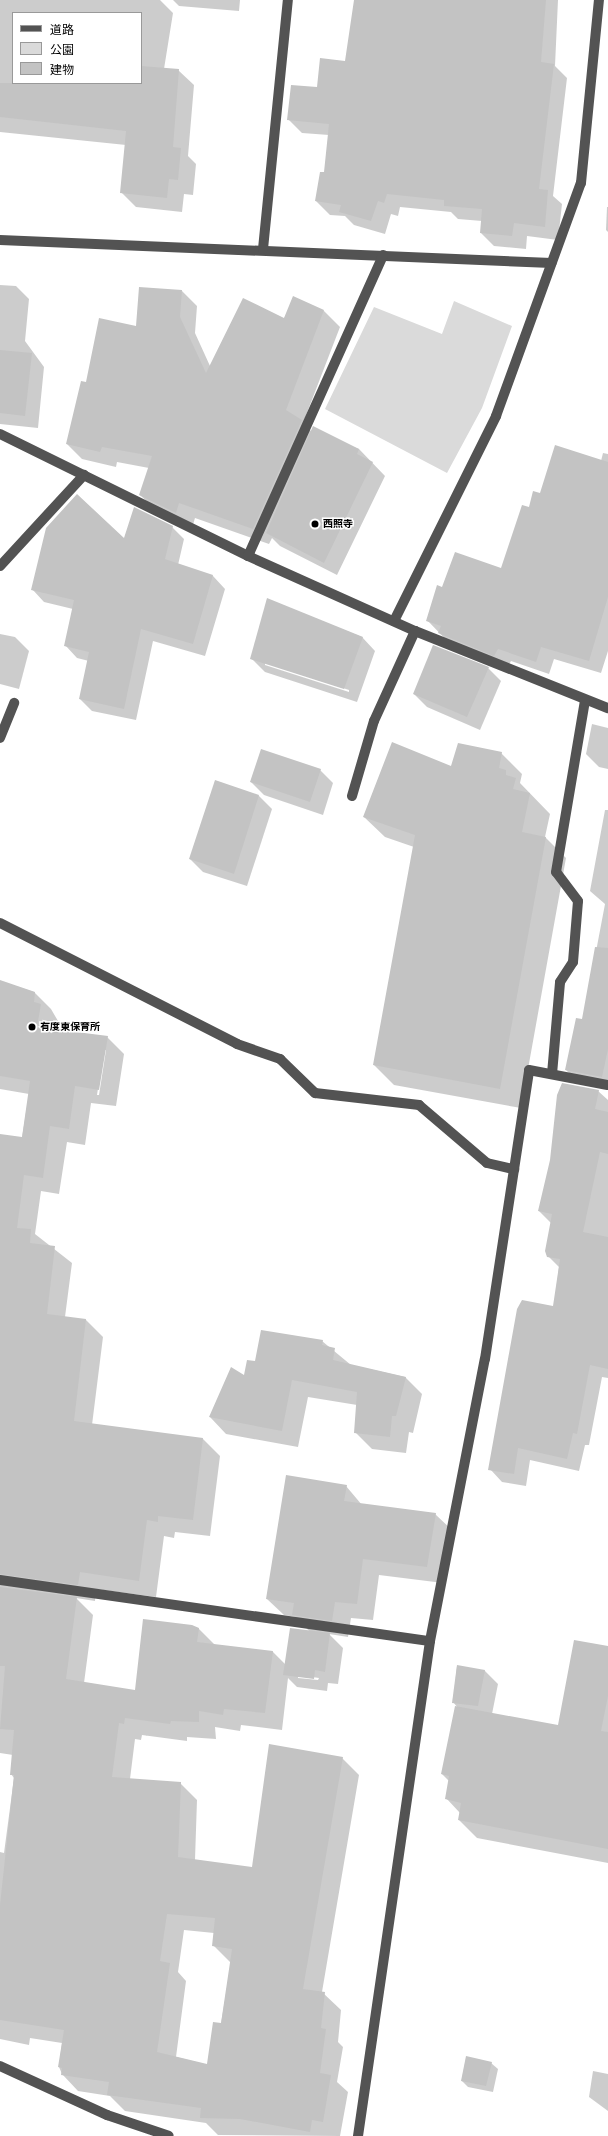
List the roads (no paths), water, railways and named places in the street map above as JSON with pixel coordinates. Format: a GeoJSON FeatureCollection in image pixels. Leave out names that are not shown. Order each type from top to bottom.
{"type":"FeatureCollection","features":[{"type":"Feature","properties":{"kind":"street"},"geometry":{"type":"LineString","coordinates":[[263,249],[288,0]]}},
{"type":"Feature","properties":{"kind":"street"},"geometry":{"type":"LineString","coordinates":[[394,621],[496,416],[581,183],[599,0]]}},
{"type":"Feature","properties":{"kind":"street"},"geometry":{"type":"LineString","coordinates":[[0,240],[263,249],[552,263]]}},
{"type":"Feature","properties":{"kind":"street"},"geometry":{"type":"LineString","coordinates":[[248,556],[383,255]]}},
{"type":"Feature","properties":{"kind":"street"},"geometry":{"type":"LineString","coordinates":[[0,434],[248,556],[414,631],[586,701],[608,708]]}},
{"type":"Feature","properties":{"kind":"street"},"geometry":{"type":"LineString","coordinates":[[0,566],[84,475]]}},
{"type":"Feature","properties":{"kind":"street"},"geometry":{"type":"LineString","coordinates":[[352,796],[374,721],[414,631]]}},
{"type":"Feature","properties":{"kind":"street"},"geometry":{"type":"LineString","coordinates":[[552,1074],[560,982],[573,962],[578,901],[556,872],[586,701]]}},
{"type":"Feature","properties":{"kind":"street"},"geometry":{"type":"LineString","coordinates":[[0,738],[14,703]]}},
{"type":"Feature","properties":{"kind":"street"},"geometry":{"type":"LineString","coordinates":[[0,923],[238,1044],[280,1060],[315,1093],[419,1105],[487,1163],[514,1169]]}},
{"type":"Feature","properties":{"kind":"street"},"geometry":{"type":"LineString","coordinates":[[358,2136],[430,1642],[485,1359],[529,1070],[608,1084]]}},
{"type":"Feature","properties":{"kind":"street"},"geometry":{"type":"LineString","coordinates":[[0,1580],[430,1642]]}},
{"type":"Feature","properties":{"kind":"street"},"geometry":{"type":"LineString","coordinates":[[0,2066],[107,2115],[169,2136]]}},
{"type":"Feature","properties":{"kind":"place","name":"西照寺"},"geometry":{"type":"Point","coordinates":[315,524]}},
{"type":"Feature","properties":{"kind":"place","name":"有度東保育所"},"geometry":{"type":"Point","coordinates":[32,1027]}}]}
